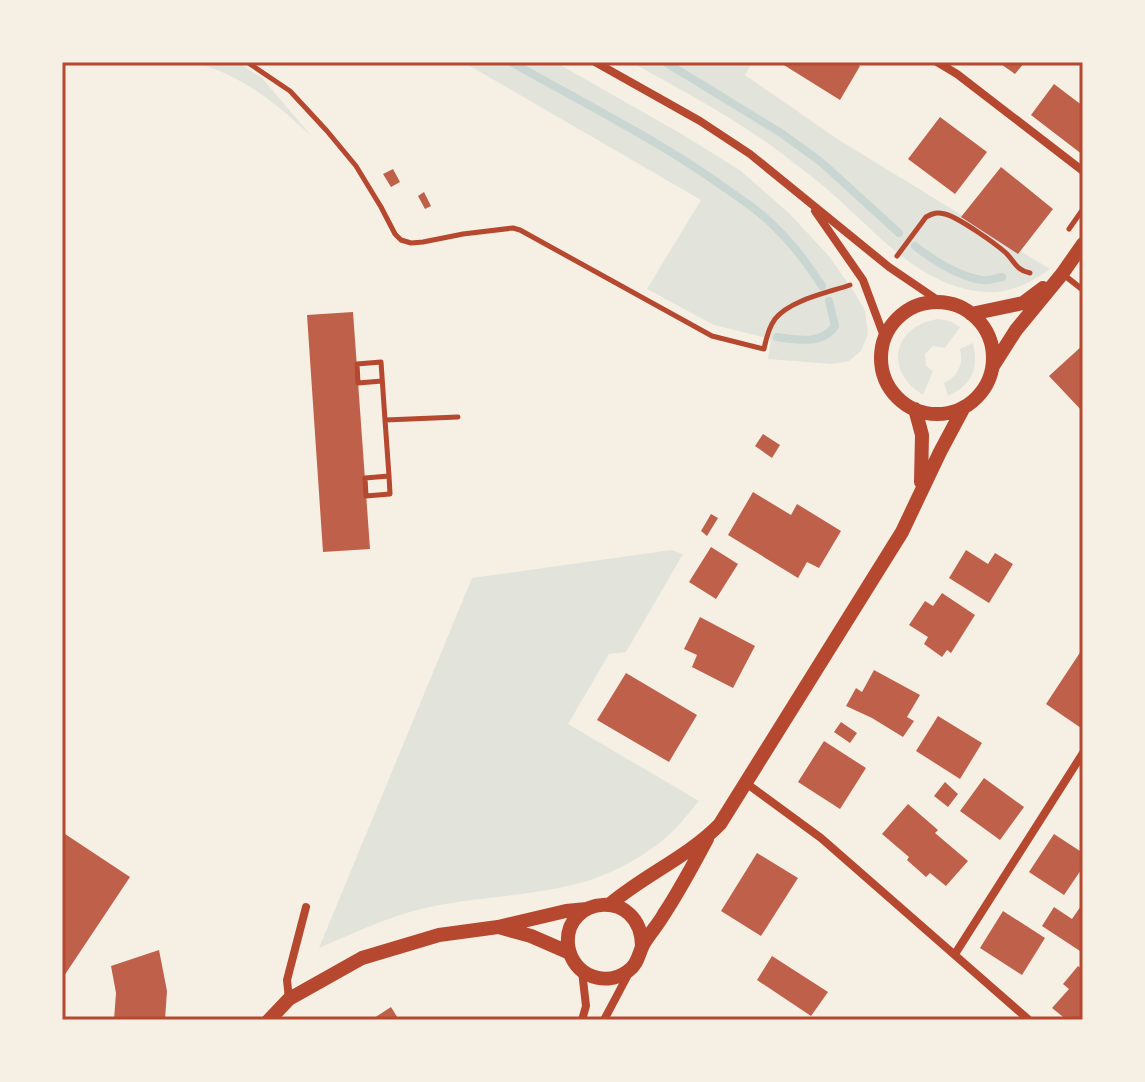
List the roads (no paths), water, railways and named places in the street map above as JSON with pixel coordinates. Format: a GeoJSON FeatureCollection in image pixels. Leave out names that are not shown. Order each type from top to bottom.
{"type":"FeatureCollection","features":[{"type":"Feature","properties":{"kind":"street"},"geometry":{"type":"LineString","coordinates":[[595,62],[700,121],[750,154],[889,267],[942,303]]}},
{"type":"Feature","properties":{"kind":"street"},"geometry":{"type":"LineString","coordinates":[[937,62],[1083,171]]}},
{"type":"Feature","properties":{"kind":"street"},"geometry":{"type":"LineString","coordinates":[[807,200],[863,280],[885,339]]}},
{"type":"Feature","properties":{"kind":"street"},"geometry":{"type":"LineString","coordinates":[[992,368],[992,348],[979,321],[962,308],[942,303],[922,305],[903,314],[889,329],[881,360],[886,380],[898,397],[915,409],[935,414],[964,407],[985,386],[992,368],[1016,330],[1083,244]]}},
{"type":"Feature","properties":{"kind":"street"},"geometry":{"type":"LineString","coordinates":[[971,314],[1023,303],[1062,274]]}},
{"type":"Feature","properties":{"kind":"street"},"geometry":{"type":"LineString","coordinates":[[609,905],[720,824],[902,532],[964,407]]}},
{"type":"Feature","properties":{"kind":"street"},"geometry":{"type":"LineString","coordinates":[[915,409],[922,435],[920,494]]}},
{"type":"Feature","properties":{"kind":"street"},"geometry":{"type":"LineString","coordinates":[[955,954],[1083,753]]}},
{"type":"Feature","properties":{"kind":"street"},"geometry":{"type":"LineString","coordinates":[[746,783],[821,838],[1029,1020]]}},
{"type":"Feature","properties":{"kind":"street"},"geometry":{"type":"LineString","coordinates":[[604,1020],[637,961],[642,946],[683,885],[710,834]]}},
{"type":"Feature","properties":{"kind":"street"},"geometry":{"type":"LineString","coordinates":[[632,968],[607,979],[582,970],[572,960],[570,953],[571,928],[587,909],[609,905],[619,907],[635,918],[642,946]]}},
{"type":"Feature","properties":{"kind":"street"},"geometry":{"type":"LineString","coordinates":[[289,999],[287,980],[306,907]]}},
{"type":"Feature","properties":{"kind":"street"},"geometry":{"type":"LineString","coordinates":[[269,1020],[289,999],[362,958],[439,935],[587,909]]}},
{"type":"Feature","properties":{"kind":"street"},"geometry":{"type":"LineString","coordinates":[[498,927],[542,940],[570,953]]}},
{"type":"Feature","properties":{"kind":"street"},"geometry":{"type":"LineString","coordinates":[[582,970],[586,1006],[582,1020]]}},
{"type":"Feature","properties":{"kind":"lane"},"geometry":{"type":"LineString","coordinates":[[1062,274],[1083,290]]}},
{"type":"Feature","properties":{"kind":"waterway"},"geometry":{"type":"LineString","coordinates":[[511,62],[668,150],[746,202],[786,238],[822,286]]}},
{"type":"Feature","properties":{"kind":"waterway"},"geometry":{"type":"LineString","coordinates":[[665,62],[781,133],[821,162],[899,233]]}},
{"type":"Feature","properties":{"kind":"waterway"},"geometry":{"type":"LineString","coordinates":[[915,246],[965,276],[985,280],[1002,277]]}},
{"type":"Feature","properties":{"kind":"waterway"},"geometry":{"type":"LineString","coordinates":[[777,337],[809,340],[830,332],[835,326],[829,301]]}}]}
